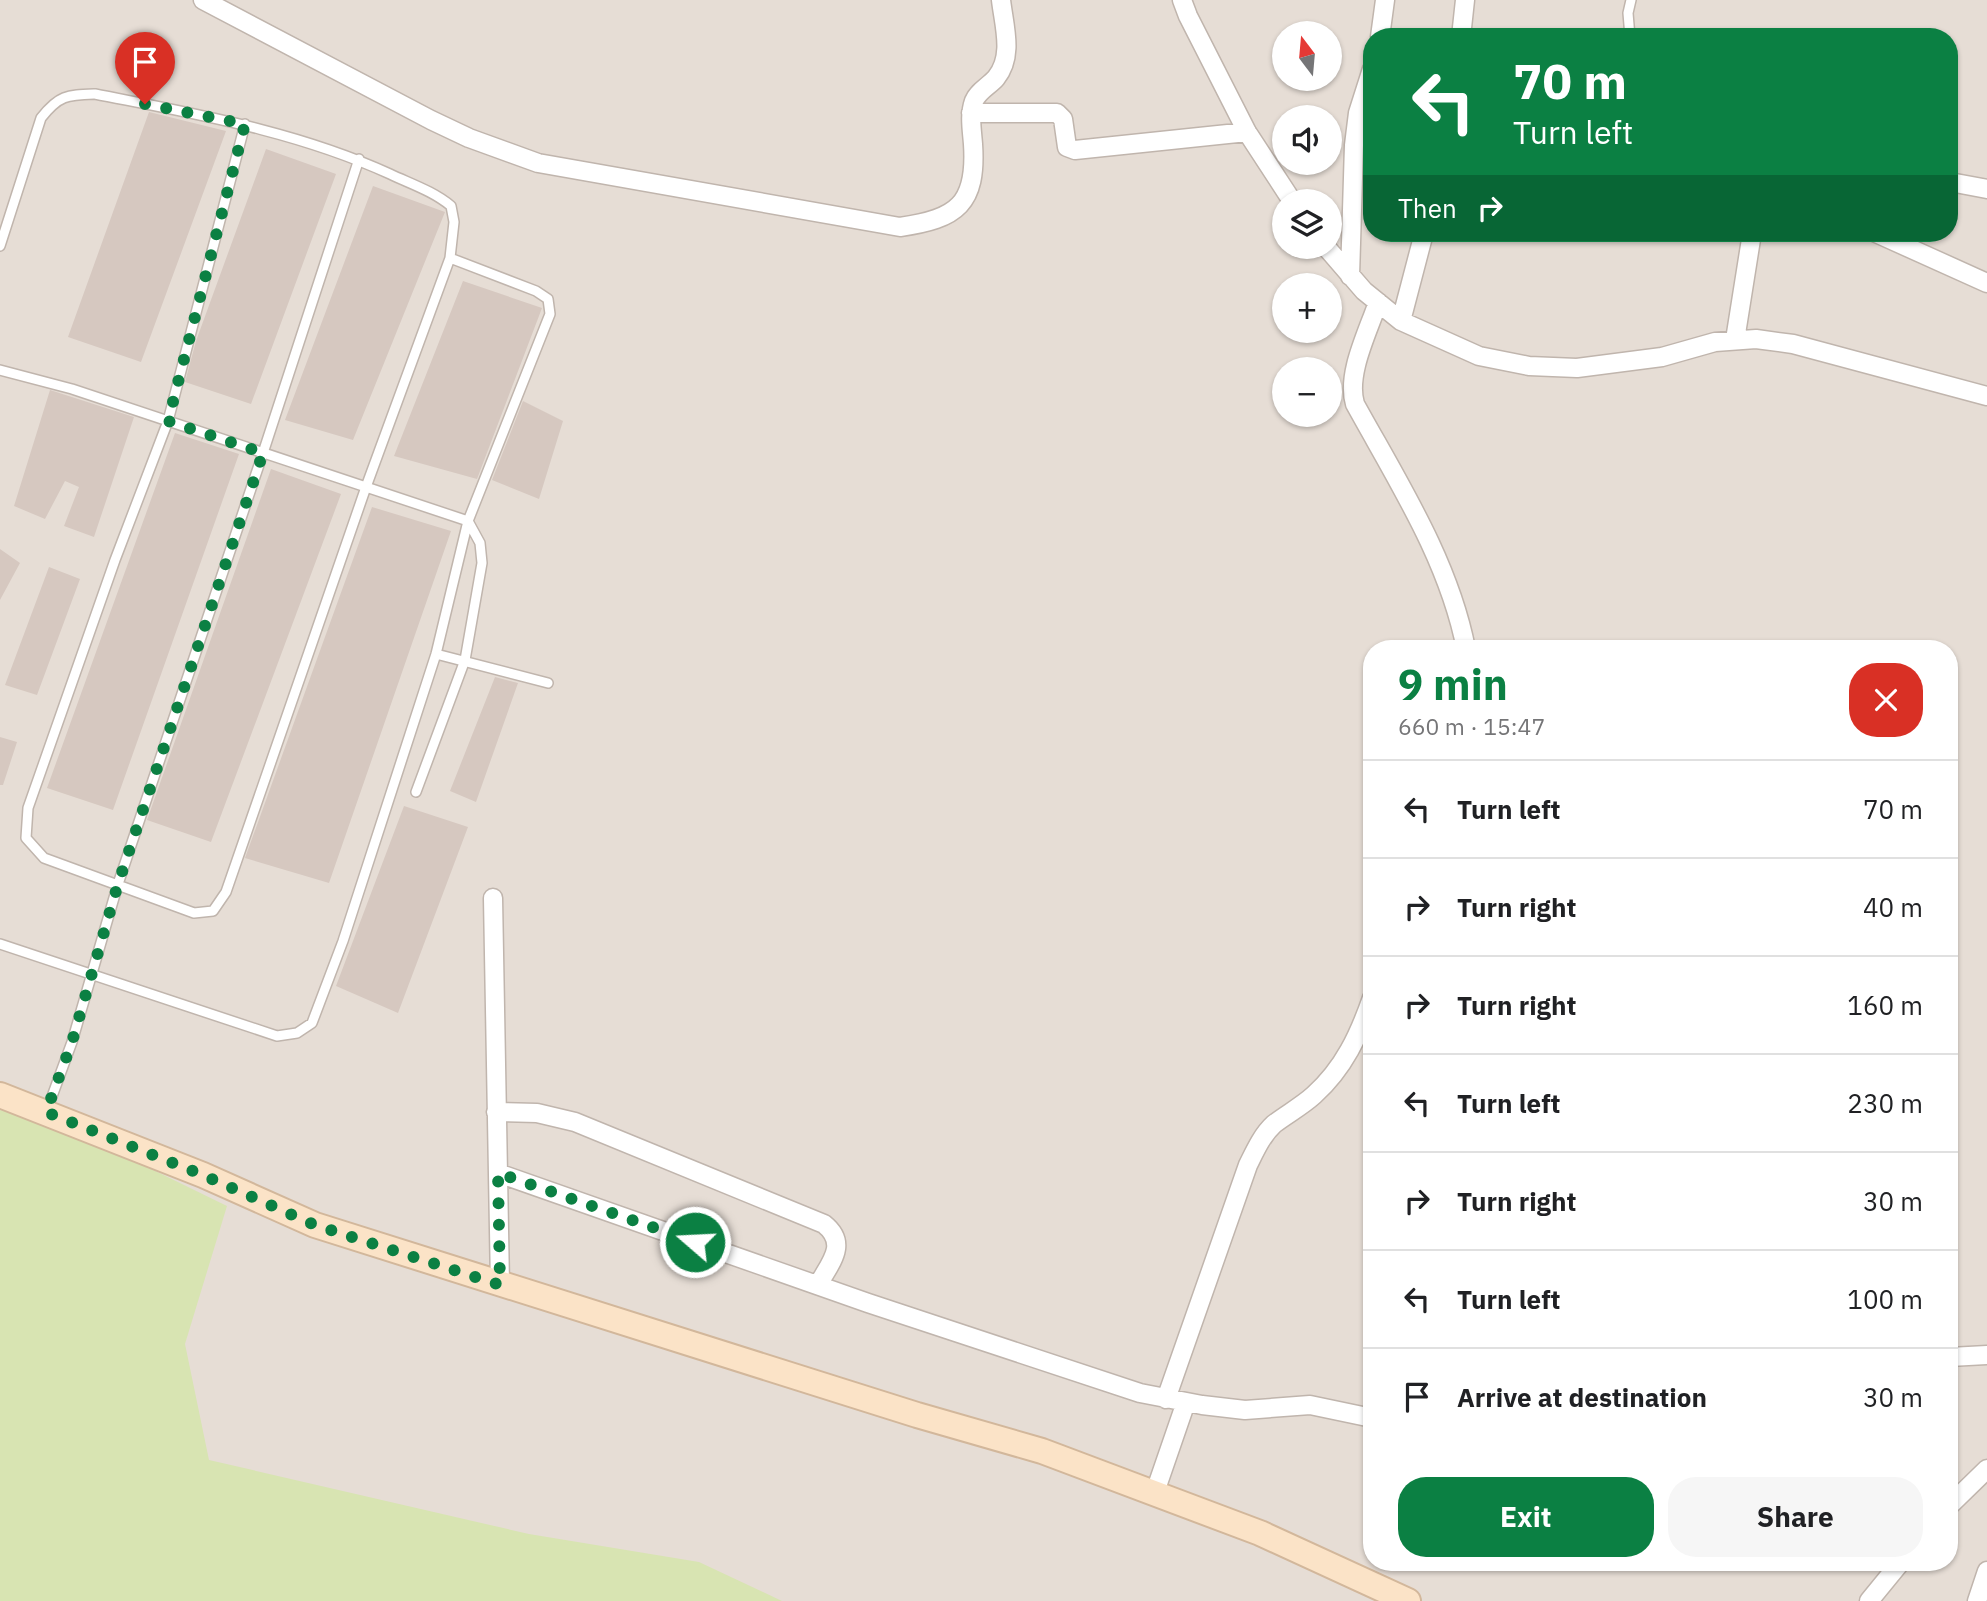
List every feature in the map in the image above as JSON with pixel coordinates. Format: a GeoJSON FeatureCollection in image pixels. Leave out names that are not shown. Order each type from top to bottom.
{"type":"FeatureCollection","features":[{"type":"Feature","properties":{"kind":"main road"},"geometry":{"type":"LineString","coordinates":[[0,1095],[203,1175],[315,1225],[917,1415],[1042,1451],[1261,1533],[1408,1601]]}},
{"type":"Feature","properties":{"kind":"street"},"geometry":{"type":"LineString","coordinates":[[203,0],[432,120],[469,138],[538,163],[900,227],[924,223],[952,213],[968,193],[975,166],[971,113],[975,98],[994,81],[1003,68],[1006,57],[1001,0]]}},
{"type":"Feature","properties":{"kind":"street"},"geometry":{"type":"LineString","coordinates":[[1182,0],[1247,132],[1284,189]]}},
{"type":"Feature","properties":{"kind":"street"},"geometry":{"type":"LineString","coordinates":[[1381,28],[1385,0]]}},
{"type":"Feature","properties":{"kind":"street"},"geometry":{"type":"LineString","coordinates":[[1462,28],[1465,0]]}},
{"type":"Feature","properties":{"kind":"street"},"geometry":{"type":"LineString","coordinates":[[1350,276],[1354,145],[1363,97]]}},
{"type":"Feature","properties":{"kind":"street"},"geometry":{"type":"LineString","coordinates":[[971,113],[1057,113],[1063,119],[1067,147],[1075,150],[1247,132]]}},
{"type":"Feature","properties":{"kind":"street"},"geometry":{"type":"LineString","coordinates":[[1958,184],[1987,189]]}},
{"type":"Feature","properties":{"kind":"street"},"geometry":{"type":"LineString","coordinates":[[1401,321],[1422,242]]}},
{"type":"Feature","properties":{"kind":"street"},"geometry":{"type":"LineString","coordinates":[[1735,340],[1751,242]]}},
{"type":"Feature","properties":{"kind":"street"},"geometry":{"type":"LineString","coordinates":[[1897,242],[1987,283]]}},
{"type":"Feature","properties":{"kind":"street"},"geometry":{"type":"LineString","coordinates":[[1336,259],[1350,276],[1401,321],[1479,356],[1529,366],[1577,368],[1662,357],[1715,342],[1756,339],[1793,344],[1987,396]]}},
{"type":"Feature","properties":{"kind":"street"},"geometry":{"type":"LineString","coordinates":[[1378,302],[1353,377],[1351,391],[1355,404],[1418,519],[1434,554],[1464,640]]}},
{"type":"Feature","properties":{"kind":"street"},"geometry":{"type":"LineString","coordinates":[[492,898],[500,1285]]}},
{"type":"Feature","properties":{"kind":"street"},"geometry":{"type":"LineString","coordinates":[[1166,1399],[1253,1154],[1273,1126],[1313,1096],[1340,1067],[1354,1044],[1363,1021]]}},
{"type":"Feature","properties":{"kind":"street"},"geometry":{"type":"LineString","coordinates":[[496,1112],[537,1113],[575,1122],[824,1224],[833,1231],[837,1248],[818,1285]]}},
{"type":"Feature","properties":{"kind":"street"},"geometry":{"type":"LineString","coordinates":[[498,1173],[818,1285],[1140,1393],[1245,1410],[1310,1405],[1363,1416]]}},
{"type":"Feature","properties":{"kind":"street"},"geometry":{"type":"LineString","coordinates":[[1958,1357],[1987,1355]]}},
{"type":"Feature","properties":{"kind":"street"},"geometry":{"type":"LineString","coordinates":[[1155,1492],[1186,1402]]}},
{"type":"Feature","properties":{"kind":"street"},"geometry":{"type":"LineString","coordinates":[[1958,1497],[1987,1469]]}},
{"type":"Feature","properties":{"kind":"street"},"geometry":{"type":"LineString","coordinates":[[1869,1601],[1893,1571]]}},
{"type":"Feature","properties":{"kind":"street"},"geometry":{"type":"LineString","coordinates":[[1977,1601],[1987,1572]]}},
{"type":"Feature","properties":{"kind":"lane"},"geometry":{"type":"LineString","coordinates":[[1629,28],[1628,13],[1631,0]]}},
{"type":"Feature","properties":{"kind":"lane"},"geometry":{"type":"LineString","coordinates":[[0,246],[41,118],[53,103],[72,95],[95,94],[245,124],[359,159],[439,196],[451,206],[454,222],[450,258],[366,487],[226,892],[214,911],[194,913],[44,858],[26,838],[28,808],[115,560],[168,421],[245,124]]}},
{"type":"Feature","properties":{"kind":"lane"},"geometry":{"type":"LineString","coordinates":[[46,1112],[72,1042],[118,884],[359,159]]}},
{"type":"Feature","properties":{"kind":"lane"},"geometry":{"type":"LineString","coordinates":[[0,944],[277,1036],[297,1033],[312,1023],[377,840],[436,654],[468,521],[550,314],[548,299],[537,291],[450,258]]}},
{"type":"Feature","properties":{"kind":"lane"},"geometry":{"type":"LineString","coordinates":[[0,370],[72,389],[468,521],[480,543],[482,564],[465,660],[416,792]]}},
{"type":"Feature","properties":{"kind":"lane"},"geometry":{"type":"LineString","coordinates":[[436,654],[548,683]]}},
{"type":"Feature","properties":{"kind":"shaded area"},"geometry":{"type":"Polygon","coordinates":[[[0,0],[1987,0],[1987,1601],[0,1601],[0,0]]]}},
{"type":"Feature","properties":{"kind":"green space"},"geometry":{"type":"Polygon","coordinates":[[[0,1110],[59,1124],[227,1206],[185,1344],[209,1460],[529,1534],[699,1562],[782,1601],[0,1601],[0,1110]]]}},
{"type":"Feature","properties":{"kind":"building"},"geometry":{"type":"Polygon","coordinates":[[[149,112],[226,131],[141,362],[68,337],[149,112]]]}},
{"type":"Feature","properties":{"kind":"building"},"geometry":{"type":"Polygon","coordinates":[[[266,149],[336,174],[251,404],[185,382],[196,341],[266,149]]]}},
{"type":"Feature","properties":{"kind":"building"},"geometry":{"type":"Polygon","coordinates":[[[373,186],[445,212],[353,440],[285,420],[373,186]]]}},
{"type":"Feature","properties":{"kind":"building"},"geometry":{"type":"Polygon","coordinates":[[[463,281],[542,308],[477,479],[394,456],[463,281]]]}},
{"type":"Feature","properties":{"kind":"building"},"geometry":{"type":"Polygon","coordinates":[[[50,390],[134,417],[94,537],[64,526],[79,487],[65,481],[45,519],[14,506],[50,390]]]}},
{"type":"Feature","properties":{"kind":"building"},"geometry":{"type":"Polygon","coordinates":[[[523,401],[563,421],[539,499],[492,480],[523,401]]]}},
{"type":"Feature","properties":{"kind":"building"},"geometry":{"type":"Polygon","coordinates":[[[175,433],[239,454],[113,810],[47,788],[175,433]]]}},
{"type":"Feature","properties":{"kind":"building"},"geometry":{"type":"Polygon","coordinates":[[[271,469],[341,494],[211,842],[147,820],[271,469]]]}},
{"type":"Feature","properties":{"kind":"building"},"geometry":{"type":"Polygon","coordinates":[[[372,507],[451,531],[329,883],[245,858],[372,507]]]}},
{"type":"Feature","properties":{"kind":"building"},"geometry":{"type":"Polygon","coordinates":[[[0,549],[20,563],[0,600],[0,549]]]}},
{"type":"Feature","properties":{"kind":"building"},"geometry":{"type":"Polygon","coordinates":[[[49,567],[80,579],[37,695],[5,685],[49,567]]]}},
{"type":"Feature","properties":{"kind":"building"},"geometry":{"type":"Polygon","coordinates":[[[495,677],[518,683],[476,802],[450,791],[495,677]]]}},
{"type":"Feature","properties":{"kind":"building"},"geometry":{"type":"Polygon","coordinates":[[[0,737],[17,742],[3,785],[0,785],[0,737]]]}},
{"type":"Feature","properties":{"kind":"building"},"geometry":{"type":"Polygon","coordinates":[[[404,806],[468,827],[398,1013],[336,986],[404,806]]]}},
{"type":"Feature","properties":{"kind":"route"},"geometry":{"type":"LineString","coordinates":[[145,104],[245,124],[168,421],[263,453],[118,884],[72,1042],[46,1112],[203,1175],[315,1225],[500,1285],[498,1173],[695,1242]]}}]}
